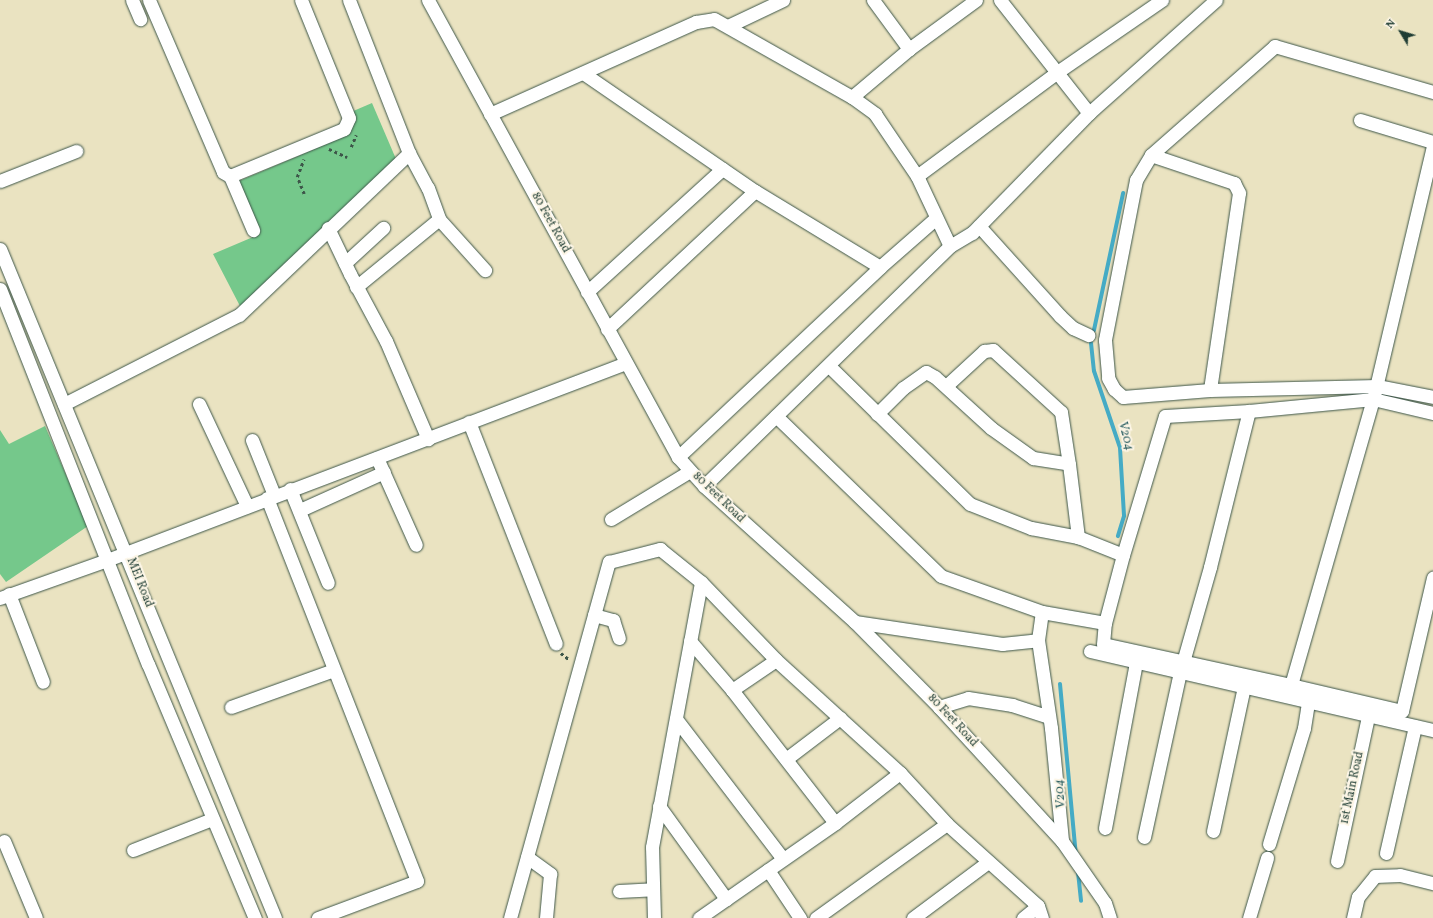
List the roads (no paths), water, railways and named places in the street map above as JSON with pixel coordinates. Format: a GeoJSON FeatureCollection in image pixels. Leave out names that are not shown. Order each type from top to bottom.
{"type":"FeatureCollection","features":[{"type":"Feature","properties":{"kind":"street"},"geometry":{"type":"LineString","coordinates":[[132,0],[140,19]]}},
{"type":"Feature","properties":{"kind":"street"},"geometry":{"type":"LineString","coordinates":[[150,0],[223,172],[230,176],[253,230]]}},
{"type":"Feature","properties":{"kind":"street"},"geometry":{"type":"LineString","coordinates":[[230,176],[344,129],[349,118],[301,0]]}},
{"type":"Feature","properties":{"kind":"street"},"geometry":{"type":"LineString","coordinates":[[349,0],[409,153],[428,188],[439,219],[485,270]]}},
{"type":"Feature","properties":{"kind":"street","name":"80 Feet Road"},"geometry":{"type":"LineString","coordinates":[[428,0],[678,457],[704,486],[855,622],[939,707],[1062,841],[1105,903],[1110,918]]}},
{"type":"Feature","properties":{"kind":"street"},"geometry":{"type":"LineString","coordinates":[[728,26],[783,0]]}},
{"type":"Feature","properties":{"kind":"street"},"geometry":{"type":"LineString","coordinates":[[873,0],[909,49]]}},
{"type":"Feature","properties":{"kind":"street"},"geometry":{"type":"LineString","coordinates":[[852,97],[909,49],[976,0]]}},
{"type":"Feature","properties":{"kind":"street"},"geometry":{"type":"LineString","coordinates":[[1000,0],[1089,113]]}},
{"type":"Feature","properties":{"kind":"street"},"geometry":{"type":"LineString","coordinates":[[917,176],[1056,73],[1162,0]]}},
{"type":"Feature","properties":{"kind":"street"},"geometry":{"type":"LineString","coordinates":[[704,486],[829,366],[950,246],[979,226],[1089,113],[1215,0]]}},
{"type":"Feature","properties":{"kind":"street"},"geometry":{"type":"LineString","coordinates":[[490,114],[696,22],[714,19],[852,97],[875,114],[917,176],[950,246]]}},
{"type":"Feature","properties":{"kind":"street"},"geometry":{"type":"LineString","coordinates":[[1433,92],[1275,46],[1151,155],[1136,180],[1105,340],[1108,378],[1114,389],[1123,397],[1210,390],[1377,386],[1433,397]]}},
{"type":"Feature","properties":{"kind":"street"},"geometry":{"type":"LineString","coordinates":[[583,73],[755,191],[880,267]]}},
{"type":"Feature","properties":{"kind":"street"},"geometry":{"type":"LineString","coordinates":[[1360,120],[1433,142]]}},
{"type":"Feature","properties":{"kind":"street"},"geometry":{"type":"LineString","coordinates":[[1291,685],[1377,386],[1433,146]]}},
{"type":"Feature","properties":{"kind":"street"},"geometry":{"type":"LineString","coordinates":[[0,181],[76,151]]}},
{"type":"Feature","properties":{"kind":"street"},"geometry":{"type":"LineString","coordinates":[[64,404],[239,315],[328,228],[409,153]]}},
{"type":"Feature","properties":{"kind":"street"},"geometry":{"type":"LineString","coordinates":[[1151,155],[1234,183],[1239,193],[1210,390]]}},
{"type":"Feature","properties":{"kind":"street"},"geometry":{"type":"LineString","coordinates":[[587,292],[722,169]]}},
{"type":"Feature","properties":{"kind":"street"},"geometry":{"type":"LineString","coordinates":[[607,328],[755,191]]}},
{"type":"Feature","properties":{"kind":"street"},"geometry":{"type":"LineString","coordinates":[[678,457],[880,267],[936,218]]}},
{"type":"Feature","properties":{"kind":"street"},"geometry":{"type":"LineString","coordinates":[[356,287],[439,219]]}},
{"type":"Feature","properties":{"kind":"street"},"geometry":{"type":"LineString","coordinates":[[979,226],[1060,316],[1073,328],[1088,335]]}},
{"type":"Feature","properties":{"kind":"street"},"geometry":{"type":"LineString","coordinates":[[328,228],[356,287],[386,341],[428,439]]}},
{"type":"Feature","properties":{"kind":"street"},"geometry":{"type":"LineString","coordinates":[[345,263],[383,228]]}},
{"type":"Feature","properties":{"kind":"street","name":"MEI Road"},"geometry":{"type":"LineString","coordinates":[[0,249],[127,553],[275,918]]}},
{"type":"Feature","properties":{"kind":"street","name":"MEI Road"},"geometry":{"type":"LineString","coordinates":[[0,288],[107,560],[212,819],[255,918]]}},
{"type":"Feature","properties":{"kind":"street"},"geometry":{"type":"LineString","coordinates":[[946,386],[984,351],[993,350],[1061,412],[1078,538]]}},
{"type":"Feature","properties":{"kind":"street"},"geometry":{"type":"LineString","coordinates":[[43,682],[4,596],[127,553],[290,489],[428,439],[469,422],[535,400],[626,363]]}},
{"type":"Feature","properties":{"kind":"street"},"geometry":{"type":"LineString","coordinates":[[829,366],[970,504],[1031,528],[1078,538],[1123,555]]}},
{"type":"Feature","properties":{"kind":"street"},"geometry":{"type":"LineString","coordinates":[[877,414],[903,388],[926,372],[946,386],[991,428],[1033,458],[1069,464]]}},
{"type":"Feature","properties":{"kind":"street"},"geometry":{"type":"LineString","coordinates":[[1433,413],[1373,399],[1249,411],[1165,416],[1123,555],[1105,623],[1103,644],[1244,687],[1433,730]]}},
{"type":"Feature","properties":{"kind":"street"},"geometry":{"type":"LineString","coordinates":[[199,404],[247,506]]}},
{"type":"Feature","properties":{"kind":"street"},"geometry":{"type":"LineString","coordinates":[[1144,837],[1182,667],[1210,567],[1249,411]]}},
{"type":"Feature","properties":{"kind":"street"},"geometry":{"type":"LineString","coordinates":[[776,416],[941,576],[1042,612],[1105,623]]}},
{"type":"Feature","properties":{"kind":"street"},"geometry":{"type":"LineString","coordinates":[[469,422],[556,644]]}},
{"type":"Feature","properties":{"kind":"street"},"geometry":{"type":"LineString","coordinates":[[252,440],[271,497],[334,670],[417,881],[318,918]]}},
{"type":"Feature","properties":{"kind":"street"},"geometry":{"type":"LineString","coordinates":[[377,458],[416,545]]}},
{"type":"Feature","properties":{"kind":"street"},"geometry":{"type":"LineString","coordinates":[[611,519],[690,471]]}},
{"type":"Feature","properties":{"kind":"street"},"geometry":{"type":"LineString","coordinates":[[300,510],[384,472]]}},
{"type":"Feature","properties":{"kind":"street"},"geometry":{"type":"LineString","coordinates":[[290,489],[300,510],[328,583]]}},
{"type":"Feature","properties":{"kind":"street"},"geometry":{"type":"LineString","coordinates":[[510,918],[580,664],[610,562],[660,549],[701,582],[776,660],[900,773],[947,824],[1040,912],[1023,918]]}},
{"type":"Feature","properties":{"kind":"street"},"geometry":{"type":"LineString","coordinates":[[1090,651],[1136,662],[1182,667],[1291,685],[1402,711],[1433,578]]}},
{"type":"Feature","properties":{"kind":"street"},"geometry":{"type":"LineString","coordinates":[[654,918],[652,847],[701,582]]}},
{"type":"Feature","properties":{"kind":"street"},"geometry":{"type":"LineString","coordinates":[[1042,612],[1038,640],[1049,718],[1062,841]]}},
{"type":"Feature","properties":{"kind":"street"},"geometry":{"type":"LineString","coordinates":[[594,615],[613,620],[619,638]]}},
{"type":"Feature","properties":{"kind":"street"},"geometry":{"type":"LineString","coordinates":[[855,622],[1002,644],[1038,640]]}},
{"type":"Feature","properties":{"kind":"street"},"geometry":{"type":"LineString","coordinates":[[690,641],[732,690],[835,823]]}},
{"type":"Feature","properties":{"kind":"street"},"geometry":{"type":"LineString","coordinates":[[732,690],[776,660]]}},
{"type":"Feature","properties":{"kind":"street"},"geometry":{"type":"LineString","coordinates":[[1105,828],[1136,662]]}},
{"type":"Feature","properties":{"kind":"street"},"geometry":{"type":"LineString","coordinates":[[231,707],[334,670]]}},
{"type":"Feature","properties":{"kind":"street"},"geometry":{"type":"LineString","coordinates":[[1212,831],[1244,687]]}},
{"type":"Feature","properties":{"kind":"street"},"geometry":{"type":"LineString","coordinates":[[939,707],[968,698],[1012,705],[1049,718]]}},
{"type":"Feature","properties":{"kind":"street"},"geometry":{"type":"LineString","coordinates":[[1269,844],[1304,728],[1308,702]]}},
{"type":"Feature","properties":{"kind":"street","name":"1st Main Road"},"geometry":{"type":"LineString","coordinates":[[1337,861],[1368,716]]}},
{"type":"Feature","properties":{"kind":"street"},"geometry":{"type":"LineString","coordinates":[[786,759],[840,718]]}},
{"type":"Feature","properties":{"kind":"street"},"geometry":{"type":"LineString","coordinates":[[676,719],[783,859]]}},
{"type":"Feature","properties":{"kind":"street"},"geometry":{"type":"LineString","coordinates":[[1386,853],[1415,726]]}},
{"type":"Feature","properties":{"kind":"street"},"geometry":{"type":"LineString","coordinates":[[699,918],[835,823],[900,773]]}},
{"type":"Feature","properties":{"kind":"street"},"geometry":{"type":"LineString","coordinates":[[659,806],[726,899]]}},
{"type":"Feature","properties":{"kind":"street"},"geometry":{"type":"LineString","coordinates":[[133,850],[212,819]]}},
{"type":"Feature","properties":{"kind":"street"},"geometry":{"type":"LineString","coordinates":[[816,918],[947,824]]}},
{"type":"Feature","properties":{"kind":"street"},"geometry":{"type":"LineString","coordinates":[[4,841],[36,918]]}},
{"type":"Feature","properties":{"kind":"street"},"geometry":{"type":"LineString","coordinates":[[526,857],[550,874],[546,918]]}},
{"type":"Feature","properties":{"kind":"street"},"geometry":{"type":"LineString","coordinates":[[1249,918],[1267,858]]}},
{"type":"Feature","properties":{"kind":"street"},"geometry":{"type":"LineString","coordinates":[[913,918],[988,862]]}},
{"type":"Feature","properties":{"kind":"street"},"geometry":{"type":"LineString","coordinates":[[768,870],[800,918]]}},
{"type":"Feature","properties":{"kind":"street"},"geometry":{"type":"LineString","coordinates":[[1353,918],[1358,897],[1375,876],[1400,875],[1433,883]]}},
{"type":"Feature","properties":{"kind":"street"},"geometry":{"type":"LineString","coordinates":[[619,891],[653,890]]}},
{"type":"Feature","properties":{"kind":"waterway","name":"V204"},"geometry":{"type":"LineString","coordinates":[[1094,330],[1123,193]]}},
{"type":"Feature","properties":{"kind":"waterway","name":"V204"},"geometry":{"type":"LineString","coordinates":[[1091,343],[1094,371],[1120,448],[1124,516],[1118,536]]}},
{"type":"Feature","properties":{"kind":"waterway","name":"V204"},"geometry":{"type":"LineString","coordinates":[[1060,684],[1076,855]]}},
{"type":"Feature","properties":{"kind":"waterway","name":"V204"},"geometry":{"type":"LineString","coordinates":[[1078,872],[1081,901]]}}]}
